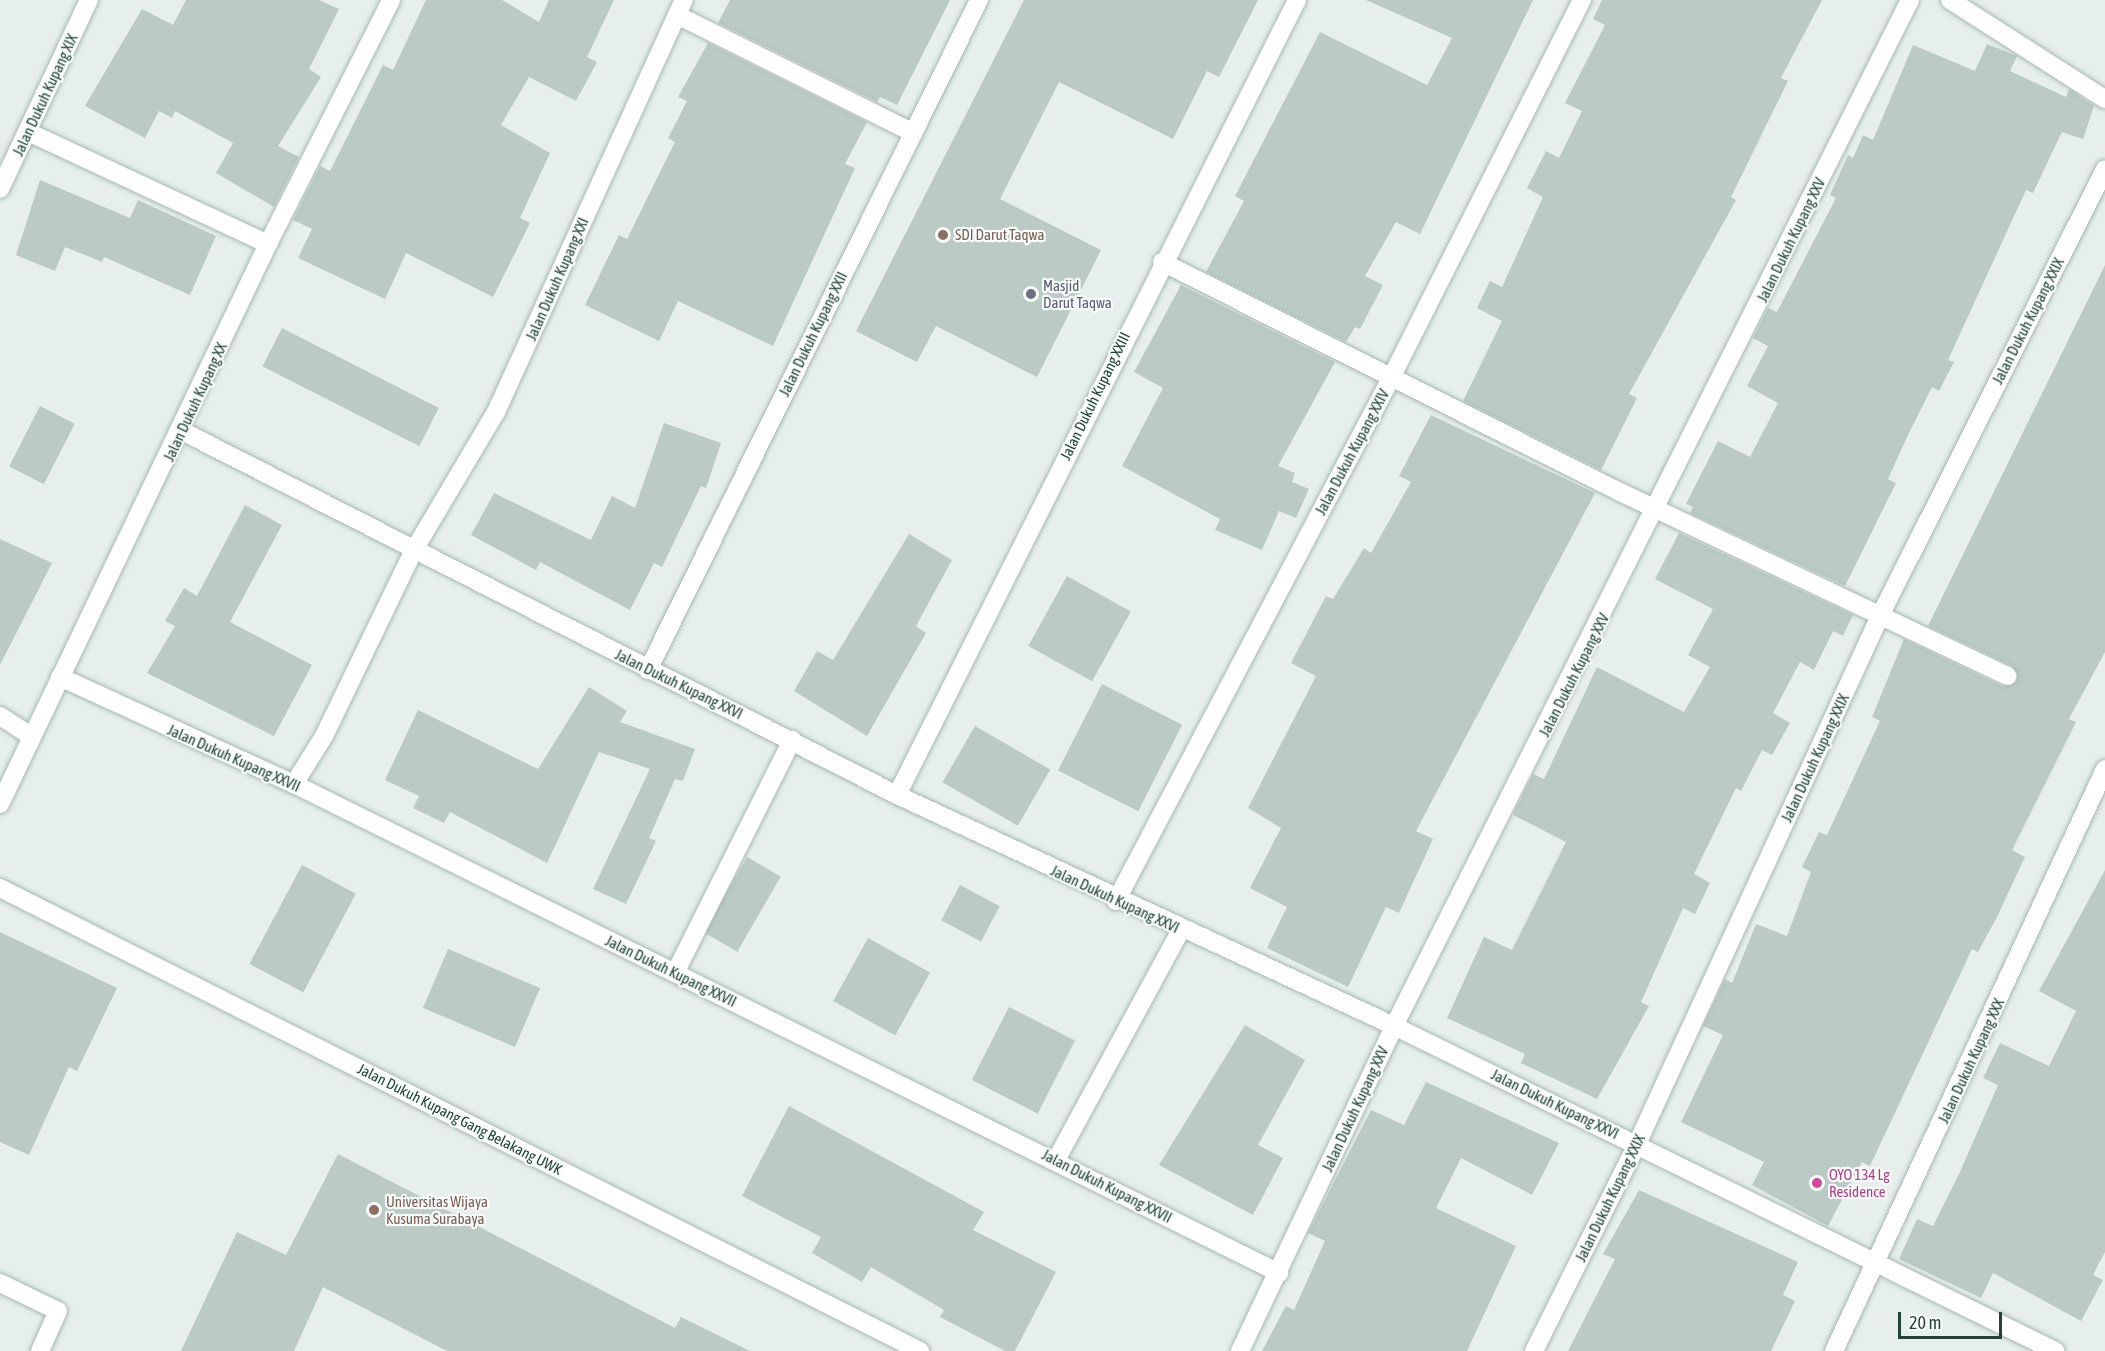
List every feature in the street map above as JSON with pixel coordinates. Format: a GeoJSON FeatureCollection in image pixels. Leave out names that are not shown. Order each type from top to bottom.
{"type":"FeatureCollection","features":[{"type":"Feature","properties":{"kind":"street","name":"Jalan Dukuh Kupang XIX"},"geometry":{"type":"LineString","coordinates":[[0,189],[89,0]]}},
{"type":"Feature","properties":{"kind":"street","name":"Jalan Dukuh Kupang XX"},"geometry":{"type":"LineString","coordinates":[[0,804],[31,736],[183,431],[268,244],[391,0]]}},
{"type":"Feature","properties":{"kind":"street","name":"Jalan Dukuh Kupang XXII"},"geometry":{"type":"LineString","coordinates":[[648,670],[979,0]]}},
{"type":"Feature","properties":{"kind":"street","name":"Jalan Dukuh Kupang XXIII"},"geometry":{"type":"LineString","coordinates":[[897,795],[1162,261],[1297,0]]}},
{"type":"Feature","properties":{"kind":"street","name":"Jalan Dukuh Kupang XXIV"},"geometry":{"type":"LineString","coordinates":[[1116,901],[1391,378],[1582,0]]}},
{"type":"Feature","properties":{"kind":"street","name":"Jalan Dukuh Kupang XXV"},"geometry":{"type":"LineString","coordinates":[[1240,1351],[1279,1274],[1394,1026],[1658,510],[1910,0]]}},
{"type":"Feature","properties":{"kind":"street"},"geometry":{"type":"LineString","coordinates":[[1950,0],[2105,99]]}},
{"type":"Feature","properties":{"kind":"street"},"geometry":{"type":"LineString","coordinates":[[680,8],[912,132]]}},
{"type":"Feature","properties":{"kind":"street","name":"Jalan Dukuh Kupang XXI"},"geometry":{"type":"LineString","coordinates":[[294,784],[324,735],[414,550],[496,412],[680,8]]}},
{"type":"Feature","properties":{"kind":"street"},"geometry":{"type":"LineString","coordinates":[[28,132],[268,244]]}},
{"type":"Feature","properties":{"kind":"street","name":"Jalan Dukuh Kupang XXIX"},"geometry":{"type":"LineString","coordinates":[[1534,1351],[1637,1144],[1880,616],[2105,169]]}},
{"type":"Feature","properties":{"kind":"street"},"geometry":{"type":"LineString","coordinates":[[1162,261],[1391,378],[1658,510],[2007,676]]}},
{"type":"Feature","properties":{"kind":"street","name":"Jalan Dukuh Kupang XXVI"},"geometry":{"type":"LineString","coordinates":[[183,431],[897,795],[1116,901],[1394,1026],[2055,1351]]}},
{"type":"Feature","properties":{"kind":"street","name":"Jalan Dukuh Kupang XXVII"},"geometry":{"type":"LineString","coordinates":[[60,677],[294,784],[1056,1160],[1279,1274]]}},
{"type":"Feature","properties":{"kind":"street"},"geometry":{"type":"LineString","coordinates":[[0,716],[31,736]]}},
{"type":"Feature","properties":{"kind":"street"},"geometry":{"type":"LineString","coordinates":[[675,973],[792,740]]}},
{"type":"Feature","properties":{"kind":"street","name":"Jalan Dukuh Kupang XXX"},"geometry":{"type":"LineString","coordinates":[[1834,1351],[1879,1263],[2105,769]]}},
{"type":"Feature","properties":{"kind":"street","name":"Jalan Dukuh Kupang Gang Belakang UWK"},"geometry":{"type":"LineString","coordinates":[[0,888],[900,1347],[920,1351]]}},
{"type":"Feature","properties":{"kind":"street"},"geometry":{"type":"LineString","coordinates":[[1056,1160],[1181,930]]}},
{"type":"Feature","properties":{"kind":"street"},"geometry":{"type":"LineString","coordinates":[[0,1283],[58,1311],[40,1351]]}},
{"type":"Feature","properties":{"kind":"building"},"geometry":{"type":"Polygon","coordinates":[[[186,0],[319,0],[339,9],[309,69],[321,77],[278,146],[299,157],[274,207],[216,173],[233,143],[175,111],[172,118],[159,111],[145,138],[85,106],[142,9],[173,25],[186,0]]]}},
{"type":"Feature","properties":{"kind":"building"},"geometry":{"type":"Polygon","coordinates":[[[426,0],[502,0],[539,22],[549,0],[614,0],[587,57],[597,62],[576,101],[529,77],[501,125],[550,153],[520,218],[530,223],[493,297],[406,253],[385,299],[298,258],[312,229],[293,220],[320,166],[330,171],[383,65],[393,70],[426,0]]]}},
{"type":"Feature","properties":{"kind":"building"},"geometry":{"type":"Polygon","coordinates":[[[730,0],[950,0],[897,105],[880,97],[877,102],[718,23],[730,0]]]}},
{"type":"Feature","properties":{"kind":"building"},"geometry":{"type":"Polygon","coordinates":[[[1024,0],[1258,0],[1219,77],[1207,71],[1173,139],[1059,82],[1000,199],[1101,250],[1037,377],[936,326],[917,362],[856,331],[1024,0]]]}},
{"type":"Feature","properties":{"kind":"building"},"geometry":{"type":"Polygon","coordinates":[[[1366,0],[1533,0],[1420,234],[1396,222],[1365,276],[1383,285],[1360,329],[1355,327],[1346,342],[1206,272],[1244,201],[1235,196],[1320,32],[1427,85],[1452,38],[1366,0]]]}},
{"type":"Feature","properties":{"kind":"building"},"geometry":{"type":"Polygon","coordinates":[[[1602,0],[1822,0],[1781,78],[1788,81],[1731,197],[1736,200],[1629,394],[1637,398],[1601,470],[1463,401],[1502,321],[1477,308],[1490,281],[1502,287],[1543,197],[1527,188],[1546,151],[1559,158],[1582,111],[1565,103],[1605,25],[1593,19],[1602,0]]]}},
{"type":"Feature","properties":{"kind":"building"},"geometry":{"type":"Polygon","coordinates":[[[708,43],[867,122],[845,164],[855,168],[773,346],[678,301],[659,341],[585,305],[619,235],[627,239],[675,142],[668,138],[687,101],[678,97],[708,43]]]}},
{"type":"Feature","properties":{"kind":"building"},"geometry":{"type":"Polygon","coordinates":[[[1987,44],[2017,56],[2010,71],[2066,97],[2069,89],[2094,106],[2083,139],[2062,132],[2033,193],[2026,190],[1948,360],[1954,362],[1939,391],[1932,387],[1907,437],[1888,479],[1896,483],[1845,586],[1690,513],[1693,507],[1686,504],[1718,441],[1750,457],[1778,403],[1747,386],[1768,346],[1753,338],[1768,308],[1777,312],[1836,198],[1830,195],[1848,155],[1853,158],[1863,135],[1873,140],[1913,45],[1975,71],[1987,44]]]}},
{"type":"Feature","properties":{"kind":"building"},"geometry":{"type":"Polygon","coordinates":[[[40,180],[130,218],[138,200],[216,236],[190,295],[104,257],[102,262],[65,247],[55,271],[16,255],[40,180]]]}},
{"type":"Feature","properties":{"kind":"building"},"geometry":{"type":"Polygon","coordinates":[[[2105,265],[2105,652],[2069,719],[2076,722],[2012,850],[2025,857],[1997,917],[1978,952],[1972,949],[1870,1166],[1862,1162],[1828,1226],[1752,1185],[1764,1162],[1681,1122],[1723,1035],[1703,1026],[1725,979],[1732,983],[1756,924],[1787,936],[1811,872],[1802,867],[1819,832],[1827,835],[1880,721],[1872,717],[1904,639],[2002,686],[2017,681],[2012,666],[1928,626],[2105,265]]]}},
{"type":"Feature","properties":{"kind":"building"},"geometry":{"type":"Polygon","coordinates":[[[1181,285],[1335,362],[1278,466],[1295,473],[1292,482],[1309,489],[1296,518],[1279,511],[1262,550],[1215,530],[1220,519],[1122,466],[1163,388],[1134,372],[1181,285]]]}},
{"type":"Feature","properties":{"kind":"building"},"geometry":{"type":"Polygon","coordinates":[[[282,328],[439,408],[419,446],[262,366],[282,328]]]}},
{"type":"Feature","properties":{"kind":"building"},"geometry":{"type":"Polygon","coordinates":[[[40,406],[75,424],[44,484],[9,467],[40,406]]]}},
{"type":"Feature","properties":{"kind":"building"},"geometry":{"type":"Polygon","coordinates":[[[1431,415],[1595,493],[1416,831],[1433,839],[1399,913],[1386,907],[1348,987],[1267,948],[1287,907],[1250,888],[1281,828],[1248,808],[1316,676],[1291,663],[1326,596],[1333,599],[1364,548],[1371,553],[1411,482],[1399,476],[1431,415]]]}},
{"type":"Feature","properties":{"kind":"building"},"geometry":{"type":"Polygon","coordinates":[[[664,423],[721,443],[706,488],[701,486],[662,567],[654,563],[630,610],[540,562],[536,570],[471,535],[494,493],[591,540],[612,496],[635,508],[664,423]]]}},
{"type":"Feature","properties":{"kind":"building"},"geometry":{"type":"Polygon","coordinates":[[[245,505],[282,525],[230,622],[312,665],[274,736],[147,673],[175,626],[165,621],[184,588],[197,596],[245,505]]]}},
{"type":"Feature","properties":{"kind":"building"},"geometry":{"type":"Polygon","coordinates":[[[1679,533],[1853,615],[1843,636],[1833,631],[1814,670],[1800,662],[1773,713],[1790,723],[1772,755],[1762,750],[1741,791],[1736,788],[1694,874],[1710,883],[1695,914],[1683,908],[1641,1002],[1649,1006],[1597,1099],[1521,1063],[1525,1054],[1447,1018],[1484,937],[1512,950],[1566,842],[1513,815],[1533,774],[1544,779],[1597,667],[1684,712],[1710,667],[1688,655],[1713,609],[1655,579],[1679,533]]]}},
{"type":"Feature","properties":{"kind":"building"},"geometry":{"type":"Polygon","coordinates":[[[909,534],[952,560],[916,626],[926,633],[867,736],[794,691],[817,651],[833,660],[909,534]]]}},
{"type":"Feature","properties":{"kind":"building"},"geometry":{"type":"Polygon","coordinates":[[[0,539],[52,563],[0,665],[0,539]]]}},
{"type":"Feature","properties":{"kind":"building"},"geometry":{"type":"Polygon","coordinates":[[[1067,576],[1131,611],[1092,681],[1028,646],[1067,576]]]}},
{"type":"Feature","properties":{"kind":"building"},"geometry":{"type":"Polygon","coordinates":[[[1102,684],[1182,725],[1138,811],[1058,770],[1102,684]]]}},
{"type":"Feature","properties":{"kind":"building"},"geometry":{"type":"Polygon","coordinates":[[[589,687],[627,711],[620,722],[695,749],[683,781],[675,779],[649,838],[656,841],[626,904],[593,889],[650,769],[599,752],[547,863],[450,812],[444,823],[413,808],[419,796],[385,780],[418,710],[538,769],[589,687]]]}},
{"type":"Feature","properties":{"kind":"building"},"geometry":{"type":"Polygon","coordinates":[[[975,726],[1050,770],[1018,826],[942,782],[975,726]]]}},
{"type":"Feature","properties":{"kind":"building"},"geometry":{"type":"Polygon","coordinates":[[[747,857],[781,876],[737,952],[704,932],[747,857]]]}},
{"type":"Feature","properties":{"kind":"building"},"geometry":{"type":"Polygon","coordinates":[[[302,865],[356,894],[303,993],[249,964],[302,865]]]}},
{"type":"Feature","properties":{"kind":"building"},"geometry":{"type":"Polygon","coordinates":[[[2105,870],[2105,1252],[2093,1275],[2103,1280],[2081,1321],[1993,1273],[1981,1298],[1899,1259],[1917,1219],[1933,1226],[1959,1174],[1998,1085],[1983,1078],[2000,1043],[2049,1066],[2076,1011],[2039,991],[2105,870]]]}},
{"type":"Feature","properties":{"kind":"building"},"geometry":{"type":"Polygon","coordinates":[[[960,885],[1000,906],[981,941],[941,920],[960,885]]]}},
{"type":"Feature","properties":{"kind":"building"},"geometry":{"type":"Polygon","coordinates":[[[0,932],[117,988],[77,1071],[69,1067],[29,1155],[0,1142],[0,932]]]}},
{"type":"Feature","properties":{"kind":"building"},"geometry":{"type":"Polygon","coordinates":[[[868,938],[930,972],[895,1035],[833,1001],[868,938]]]}},
{"type":"Feature","properties":{"kind":"building"},"geometry":{"type":"Polygon","coordinates":[[[448,949],[540,988],[515,1047],[423,1008],[448,949]]]}},
{"type":"Feature","properties":{"kind":"building"},"geometry":{"type":"Polygon","coordinates":[[[1009,1007],[1075,1041],[1038,1114],[972,1080],[1009,1007]]]}},
{"type":"Feature","properties":{"kind":"building"},"geometry":{"type":"Polygon","coordinates":[[[1245,1025],[1305,1060],[1258,1145],[1283,1158],[1253,1215],[1159,1165],[1245,1025]]]}},
{"type":"Feature","properties":{"kind":"building"},"geometry":{"type":"Polygon","coordinates":[[[1426,1082],[1559,1143],[1532,1195],[1461,1158],[1436,1208],[1516,1246],[1467,1351],[1262,1351],[1286,1306],[1294,1310],[1325,1241],[1308,1233],[1371,1110],[1404,1125],[1426,1082]]]}},
{"type":"Feature","properties":{"kind":"building"},"geometry":{"type":"Polygon","coordinates":[[[789,1106],[984,1212],[973,1230],[1056,1272],[1015,1351],[1005,1351],[940,1317],[944,1310],[871,1267],[862,1282],[812,1253],[821,1237],[742,1196],[789,1106]]]}},
{"type":"Feature","properties":{"kind":"building"},"geometry":{"type":"Polygon","coordinates":[[[338,1154],[675,1328],[681,1317],[750,1351],[447,1351],[323,1287],[294,1351],[181,1351],[237,1232],[286,1255],[338,1154]]]}},
{"type":"Feature","properties":{"kind":"building"},"geometry":{"type":"Polygon","coordinates":[[[1639,1190],[1798,1262],[1783,1295],[1795,1301],[1771,1351],[1568,1351],[1615,1259],[1603,1254],[1639,1190]]]}},
{"type":"Feature","properties":{"kind":"place","name":"SDI Darut Taqwa"},"geometry":{"type":"Point","coordinates":[943,235]}},
{"type":"Feature","properties":{"kind":"place","name":"Masjid Darut Taqwa"},"geometry":{"type":"Point","coordinates":[1031,294]}},
{"type":"Feature","properties":{"kind":"place","name":"OYO 134 Lg Residence"},"geometry":{"type":"Point","coordinates":[1817,1183]}},
{"type":"Feature","properties":{"kind":"place","name":"Universitas Wijaya Kusuma Surabaya"},"geometry":{"type":"Point","coordinates":[374,1210]}}]}
